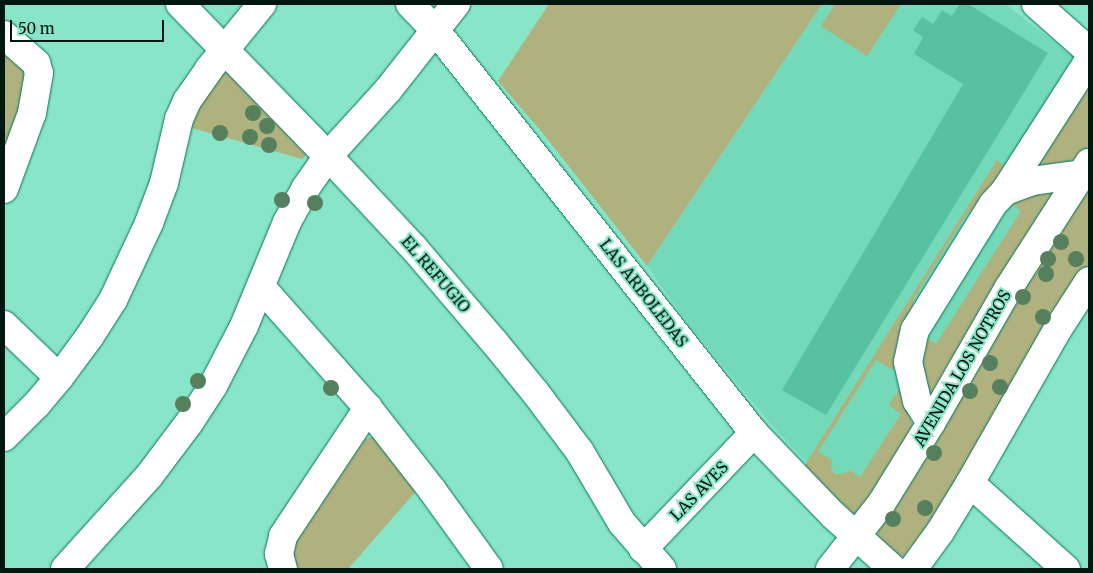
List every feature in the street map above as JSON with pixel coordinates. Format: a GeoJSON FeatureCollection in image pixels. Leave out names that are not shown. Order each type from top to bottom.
{"type":"FeatureCollection","features":[{"type":"Feature","properties":{"kind":"street","name":"EL REFUGIO"},"geometry":{"type":"LineString","coordinates":[[180,4],[328,156],[413,247],[536,392],[580,452],[622,523],[662,569]]}},
{"type":"Feature","properties":{"kind":"street"},"geometry":{"type":"LineString","coordinates":[[4,437],[37,404],[90,336],[132,262],[164,183],[179,119],[186,100],[262,4]]}},
{"type":"Feature","properties":{"kind":"street","name":"LAS ARBOLEDAS"},"geometry":{"type":"LineString","coordinates":[[410,4],[436,31],[754,433],[793,477],[856,538],[893,569]]}},
{"type":"Feature","properties":{"kind":"street"},"geometry":{"type":"LineString","coordinates":[[65,569],[149,476],[189,424],[225,364],[261,287],[296,204],[328,156],[388,90],[456,4]]}},
{"type":"Feature","properties":{"kind":"street"},"geometry":{"type":"LineString","coordinates":[[1036,4],[1089,51]]}},
{"type":"Feature","properties":{"kind":"street"},"geometry":{"type":"LineString","coordinates":[[4,35],[36,63],[39,73],[32,113],[4,189]]}},
{"type":"Feature","properties":{"kind":"street"},"geometry":{"type":"LineString","coordinates":[[931,424],[917,401],[908,362],[915,330],[994,204],[1005,191],[1089,60]]}},
{"type":"Feature","properties":{"kind":"street"},"geometry":{"type":"LineString","coordinates":[[1005,191],[1032,181],[1086,169]]}},
{"type":"Feature","properties":{"kind":"street","name":"AVENIDA LOS NOTROS"},"geometry":{"type":"LineString","coordinates":[[830,569],[881,504],[931,424],[1008,289],[1086,169]]}},
{"type":"Feature","properties":{"kind":"street"},"geometry":{"type":"LineString","coordinates":[[913,569],[940,532],[970,483],[1054,337],[1089,281]]}},
{"type":"Feature","properties":{"kind":"street"},"geometry":{"type":"LineString","coordinates":[[261,287],[368,408],[432,490],[489,569]]}},
{"type":"Feature","properties":{"kind":"street"},"geometry":{"type":"LineString","coordinates":[[4,325],[59,378]]}},
{"type":"Feature","properties":{"kind":"street"},"geometry":{"type":"LineString","coordinates":[[283,569],[279,554],[283,536],[368,408]]}},
{"type":"Feature","properties":{"kind":"street","name":"LAS AVES"},"geometry":{"type":"LineString","coordinates":[[643,549],[754,433]]}},
{"type":"Feature","properties":{"kind":"street"},"geometry":{"type":"LineString","coordinates":[[970,483],[1066,569]]}},
{"type":"Feature","properties":{"kind":"shaded area"},"geometry":{"type":"Polygon","coordinates":[[[549,4],[822,4],[647,266],[545,136],[498,81],[549,4]]]}},
{"type":"Feature","properties":{"kind":"shaded area"},"geometry":{"type":"Polygon","coordinates":[[[822,4],[1005,4],[1089,69],[1089,110],[848,507],[770,423],[689,325],[647,266],[822,4]]]}},
{"type":"Feature","properties":{"kind":"shaded area"},"geometry":{"type":"Polygon","coordinates":[[[835,4],[901,4],[867,56],[821,26],[835,4]]]}},
{"type":"Feature","properties":{"kind":"shaded area"},"geometry":{"type":"Polygon","coordinates":[[[4,50],[28,75],[4,162],[4,50]]]}},
{"type":"Feature","properties":{"kind":"shaded area"},"geometry":{"type":"Polygon","coordinates":[[[223,73],[229,73],[306,153],[305,157],[302,159],[188,127],[194,107],[223,73]]]}},
{"type":"Feature","properties":{"kind":"shaded area"},"geometry":{"type":"Polygon","coordinates":[[[1089,80],[1089,144],[1082,156],[1071,161],[1031,169],[1089,80]]]}},
{"type":"Feature","properties":{"kind":"shaded area"},"geometry":{"type":"Polygon","coordinates":[[[997,160],[1005,166],[981,206],[968,212],[913,300],[914,313],[898,362],[893,370],[876,360],[818,452],[832,460],[831,469],[835,474],[844,474],[849,470],[860,477],[901,414],[889,405],[901,386],[912,423],[912,437],[858,514],[849,514],[803,468],[997,160]]]}},
{"type":"Feature","properties":{"kind":"shaded area"},"geometry":{"type":"Polygon","coordinates":[[[1089,183],[1089,263],[1043,334],[946,503],[907,556],[898,557],[878,543],[878,528],[1089,183]]]}},
{"type":"Feature","properties":{"kind":"shaded area"},"geometry":{"type":"Polygon","coordinates":[[[1050,186],[1055,192],[929,399],[921,390],[921,342],[925,337],[936,344],[1021,211],[1008,201],[1050,186]]]}},
{"type":"Feature","properties":{"kind":"shaded area"},"geometry":{"type":"Polygon","coordinates":[[[373,436],[418,489],[348,569],[295,569],[291,546],[361,441],[373,436]]]}},
{"type":"Feature","properties":{"kind":"building"},"geometry":{"type":"Polygon","coordinates":[[[960,4],[968,4],[1048,53],[826,415],[782,390],[963,84],[914,54],[923,37],[913,30],[922,17],[933,24],[942,10],[952,16],[960,4]]]}}]}
